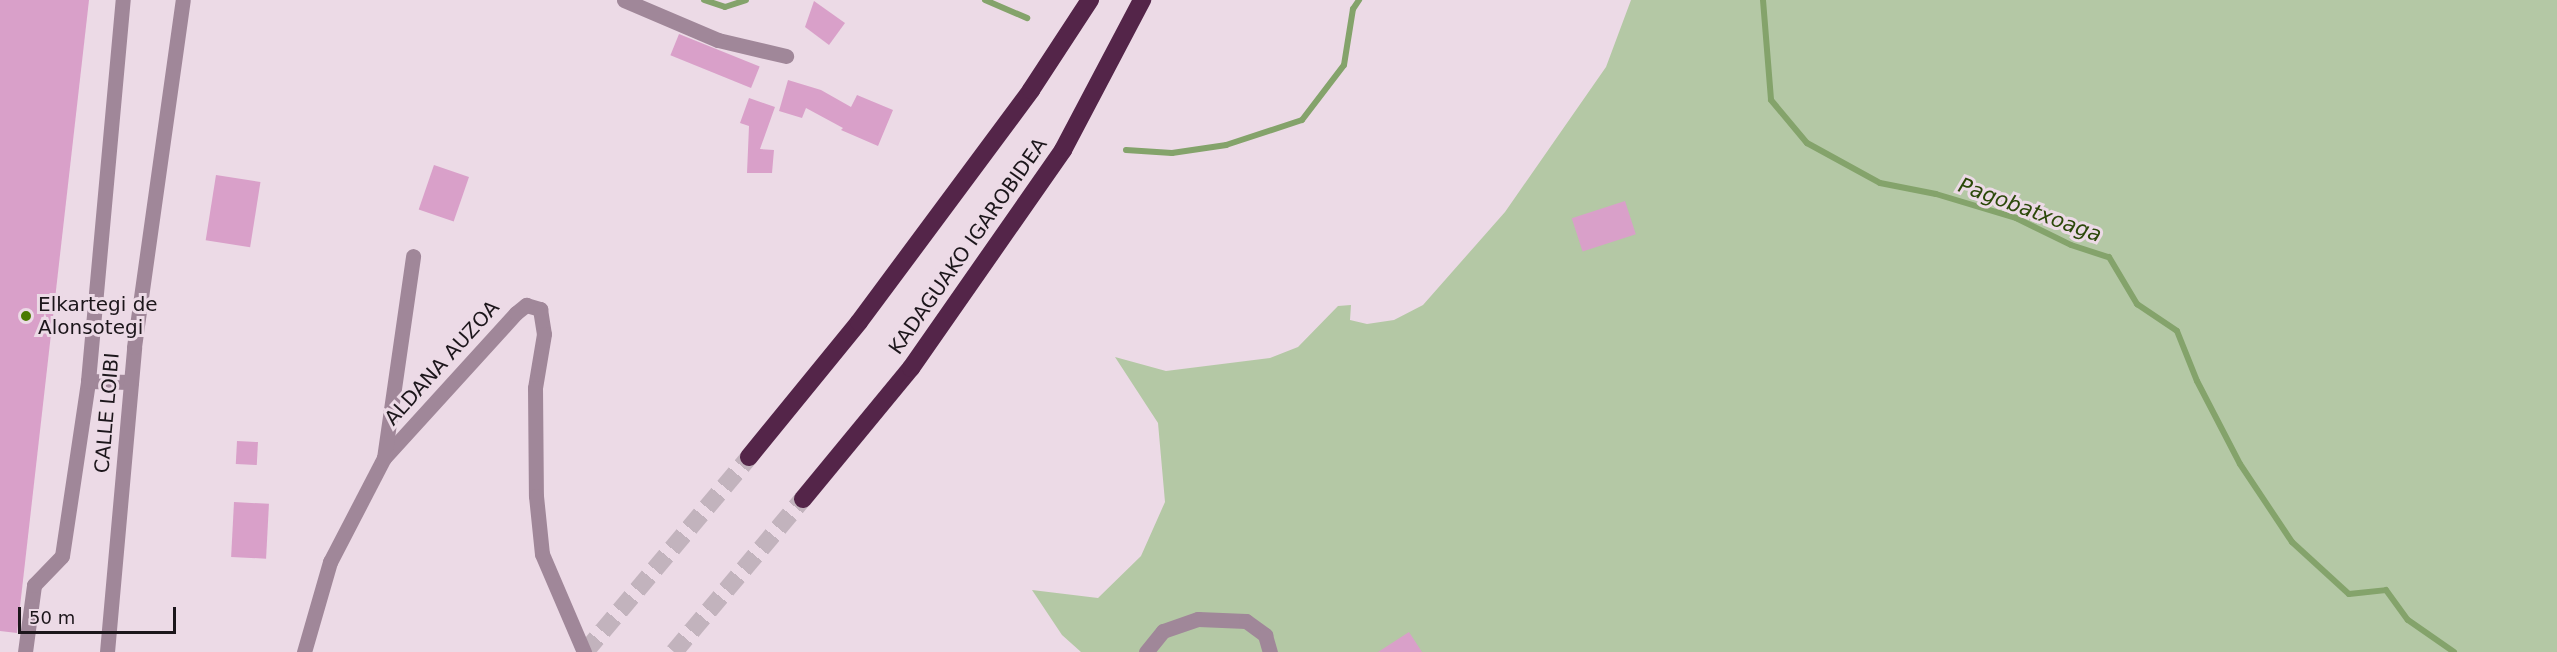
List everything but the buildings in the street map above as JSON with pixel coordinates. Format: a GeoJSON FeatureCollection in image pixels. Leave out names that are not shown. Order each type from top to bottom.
{"type":"FeatureCollection","features":[{"type":"Feature","properties":{"kind":"highway","name":"KADAGUAKO IGAROBIDEA"},"geometry":{"type":"LineString","coordinates":[[749,457],[859,322],[1031,90],[1090,0]]}},
{"type":"Feature","properties":{"kind":"highway","name":"KADAGUAKO IGAROBIDEA"},"geometry":{"type":"LineString","coordinates":[[803,499],[911,368],[1062,150],[1142,0]]}},
{"type":"Feature","properties":{"kind":"street"},"geometry":{"type":"LineString","coordinates":[[25,652],[34,585],[62,556],[88,381],[123,0]]}},
{"type":"Feature","properties":{"kind":"street","name":"CALLE LOIBI"},"geometry":{"type":"LineString","coordinates":[[107,652],[131,382],[183,0]]}},
{"type":"Feature","properties":{"kind":"street"},"geometry":{"type":"LineString","coordinates":[[624,0],[718,40],[786,56]]}},
{"type":"Feature","properties":{"kind":"street"},"geometry":{"type":"LineString","coordinates":[[304,652],[330,562],[384,458],[413,256]]}},
{"type":"Feature","properties":{"kind":"street","name":"ALDANA AUZOA"},"geometry":{"type":"LineString","coordinates":[[384,458],[516,313],[526,305],[540,309],[544,334],[536,388],[536,496],[542,554],[584,652]]}},
{"type":"Feature","properties":{"kind":"street"},"geometry":{"type":"LineString","coordinates":[[88,381],[131,382]]}},
{"type":"Feature","properties":{"kind":"street"},"geometry":{"type":"LineString","coordinates":[[1146,652],[1163,631],[1198,619],[1246,621],[1265,635],[1270,652]]}},
{"type":"Feature","properties":{"kind":"green space"},"geometry":{"type":"Polygon","coordinates":[[[1631,0],[2557,0],[2557,652],[1081,652],[1062,635],[1032,590],[1098,598],[1141,556],[1165,502],[1158,423],[1115,357],[1166,371],[1270,358],[1298,347],[1338,306],[1351,305],[1350,320],[1367,324],[1394,320],[1423,305],[1505,212],[1606,67],[1631,0]]]}},
{"type":"Feature","properties":{"kind":"waterway","name":"Pagobatxoaga"},"geometry":{"type":"LineString","coordinates":[[704,0],[725,7],[746,0]]}},
{"type":"Feature","properties":{"kind":"waterway","name":"Pagobatxoaga"},"geometry":{"type":"LineString","coordinates":[[985,0],[1027,18]]}},
{"type":"Feature","properties":{"kind":"waterway","name":"Pagobatxoaga"},"geometry":{"type":"LineString","coordinates":[[1126,150],[1172,153],[1226,145],[1302,120],[1344,65],[1353,9],[1359,0]]}},
{"type":"Feature","properties":{"kind":"waterway","name":"Pagobatxoaga"},"geometry":{"type":"LineString","coordinates":[[1763,0],[1771,100],[1807,143],[1880,183],[1936,194],[2016,218],[2071,245],[2109,257],[2137,304],[2177,331],[2197,381],[2240,464],[2292,542],[2349,594],[2386,590],[2408,620],[2454,652]]}},
{"type":"Feature","properties":{"kind":"tunnel"},"geometry":{"type":"LineString","coordinates":[[585,652],[749,457]]}},
{"type":"Feature","properties":{"kind":"tunnel"},"geometry":{"type":"LineString","coordinates":[[674,652],[803,499]]}},
{"type":"Feature","properties":{"kind":"place","name":"Elkartegi de Alonsotegi"},"geometry":{"type":"Point","coordinates":[26,316]}}]}
